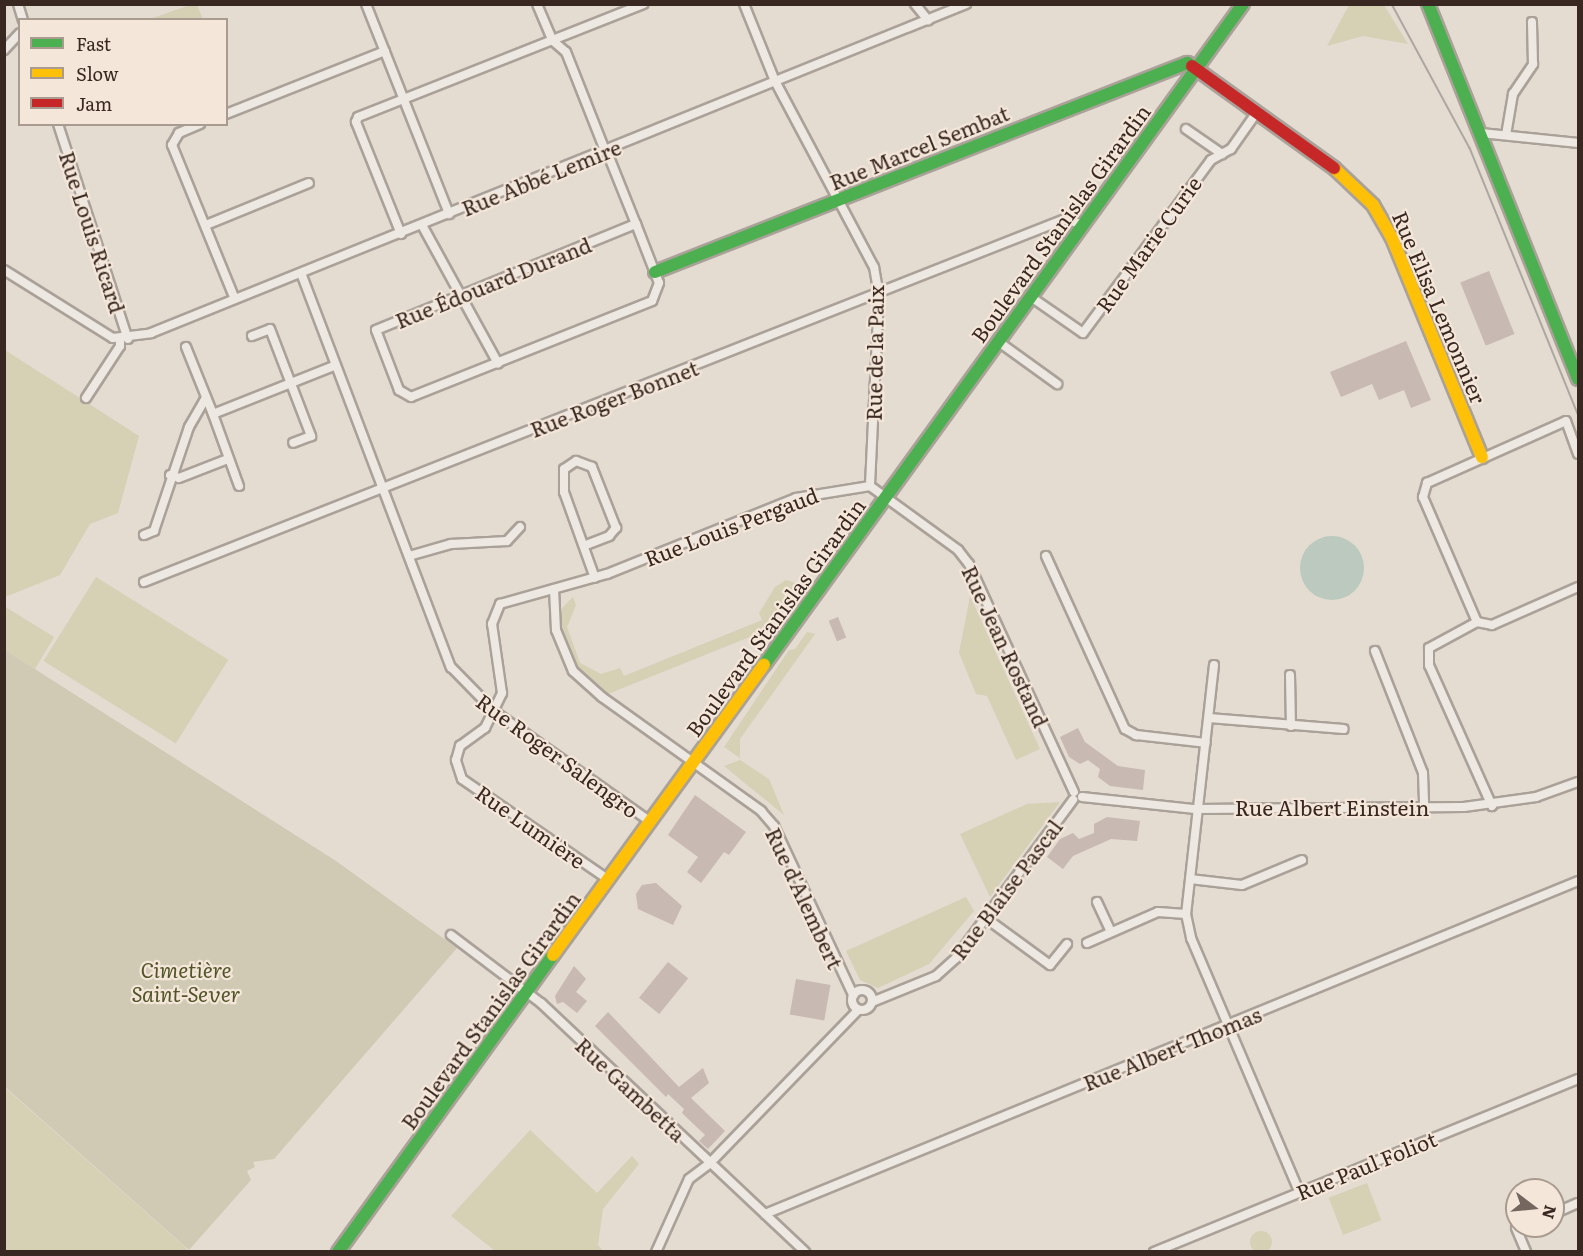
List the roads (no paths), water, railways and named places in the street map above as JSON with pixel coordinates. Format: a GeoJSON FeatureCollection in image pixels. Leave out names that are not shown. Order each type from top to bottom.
{"type":"FeatureCollection","features":[{"type":"Feature","properties":{"kind":"main road","name":"Boulevard Stanislas Girardin"},"geometry":{"type":"LineString","coordinates":[[338,1251],[1243,4]]}},
{"type":"Feature","properties":{"kind":"main road"},"geometry":{"type":"LineString","coordinates":[[1428,4],[1578,379]]}},
{"type":"Feature","properties":{"kind":"main road","name":"Rue Marcel Sembat"},"geometry":{"type":"LineString","coordinates":[[655,272],[1184,62],[1196,69]]}},
{"type":"Feature","properties":{"kind":"main road","name":"Rue Elisa Lemonnier"},"geometry":{"type":"LineString","coordinates":[[1196,69],[1349,179],[1381,216],[1482,457]]}},
{"type":"Feature","properties":{"kind":"street"},"geometry":{"type":"LineString","coordinates":[[366,4],[449,214]]}},
{"type":"Feature","properties":{"kind":"street"},"geometry":{"type":"LineString","coordinates":[[422,225],[498,363],[652,301],[659,283],[655,272],[566,52],[552,39],[537,4]]}},
{"type":"Feature","properties":{"kind":"street"},"geometry":{"type":"LineString","coordinates":[[401,234],[356,122],[358,117],[405,101],[552,39],[643,4]]}},
{"type":"Feature","properties":{"kind":"street","name":"Rue de la Paix"},"geometry":{"type":"LineString","coordinates":[[744,4],[775,81],[874,267],[879,294],[870,486]]}},
{"type":"Feature","properties":{"kind":"street"},"geometry":{"type":"LineString","coordinates":[[915,4],[928,20]]}},
{"type":"Feature","properties":{"kind":"street","name":"Rue Abbé Lemire"},"geometry":{"type":"LineString","coordinates":[[120,338],[235,299],[401,234],[608,152],[775,81],[966,4]]}},
{"type":"Feature","properties":{"kind":"street"},"geometry":{"type":"LineString","coordinates":[[1506,135],[1513,94],[1533,64],[1532,22]]}},
{"type":"Feature","properties":{"kind":"street"},"geometry":{"type":"LineString","coordinates":[[4,50],[18,35]]}},
{"type":"Feature","properties":{"kind":"street"},"geometry":{"type":"LineString","coordinates":[[228,113],[385,51]]}},
{"type":"Feature","properties":{"kind":"street","name":"Rue Marie Curie"},"geometry":{"type":"LineString","coordinates":[[1031,297],[1083,333],[1211,160],[1222,154],[1260,114]]}},
{"type":"Feature","properties":{"kind":"street","name":"Rue Louis Ricard"},"geometry":{"type":"LineString","coordinates":[[59,126],[120,338]]}},
{"type":"Feature","properties":{"kind":"street"},"geometry":{"type":"LineString","coordinates":[[195,126],[179,133],[172,145],[235,299]]}},
{"type":"Feature","properties":{"kind":"street"},"geometry":{"type":"LineString","coordinates":[[1186,129],[1222,154]]}},
{"type":"Feature","properties":{"kind":"street"},"geometry":{"type":"LineString","coordinates":[[1481,133],[1578,143]]}},
{"type":"Feature","properties":{"kind":"street"},"geometry":{"type":"LineString","coordinates":[[206,225],[309,183]]}},
{"type":"Feature","properties":{"kind":"street","name":"Rue Roger Bonnet"},"geometry":{"type":"LineString","coordinates":[[144,582],[1065,219],[1083,225]]}},
{"type":"Feature","properties":{"kind":"street","name":"Rue Édouard Durand"},"geometry":{"type":"LineString","coordinates":[[498,363],[411,397],[399,390],[376,330],[636,224]]}},
{"type":"Feature","properties":{"kind":"street"},"geometry":{"type":"LineString","coordinates":[[4,270],[120,338],[120,346],[86,398]]}},
{"type":"Feature","properties":{"kind":"street","name":"Rue Roger Salengro"},"geometry":{"type":"LineString","coordinates":[[301,273],[451,667],[495,712],[651,822]]}},
{"type":"Feature","properties":{"kind":"street"},"geometry":{"type":"LineString","coordinates":[[252,336],[270,329],[311,436],[293,443]]}},
{"type":"Feature","properties":{"kind":"street"},"geometry":{"type":"LineString","coordinates":[[999,342],[1057,384]]}},
{"type":"Feature","properties":{"kind":"street"},"geometry":{"type":"LineString","coordinates":[[186,347],[239,486]]}},
{"type":"Feature","properties":{"kind":"street"},"geometry":{"type":"LineString","coordinates":[[213,414],[336,365]]}},
{"type":"Feature","properties":{"kind":"street"},"geometry":{"type":"LineString","coordinates":[[144,535],[154,531],[170,475],[189,427],[206,398]]}},
{"type":"Feature","properties":{"kind":"street"},"geometry":{"type":"LineString","coordinates":[[1477,622],[1424,497],[1427,483],[1566,421],[1578,454]]}},
{"type":"Feature","properties":{"kind":"street"},"geometry":{"type":"LineString","coordinates":[[170,475],[179,478],[228,459]]}},
{"type":"Feature","properties":{"kind":"street","name":"Rue Louis Pergaud"},"geometry":{"type":"LineString","coordinates":[[586,545],[609,536],[616,528],[592,467],[576,461],[564,469],[564,492],[586,545],[596,578]]}},
{"type":"Feature","properties":{"kind":"street"},"geometry":{"type":"LineString","coordinates":[[870,486],[886,498]]}},
{"type":"Feature","properties":{"kind":"street","name":"Rue Louis Pergaud"},"geometry":{"type":"LineString","coordinates":[[495,712],[502,693],[492,624],[495,612],[513,598],[596,578],[796,498],[870,486]]}},
{"type":"Feature","properties":{"kind":"street","name":"Rue Jean Rostand"},"geometry":{"type":"LineString","coordinates":[[886,498],[969,564],[1076,796]]}},
{"type":"Feature","properties":{"kind":"street"},"geometry":{"type":"LineString","coordinates":[[409,556],[451,544],[507,541],[520,527]]}},
{"type":"Feature","properties":{"kind":"street"},"geometry":{"type":"LineString","coordinates":[[1046,556],[1125,729],[1136,735],[1206,743]]}},
{"type":"Feature","properties":{"kind":"street"},"geometry":{"type":"LineString","coordinates":[[1492,806],[1427,657],[1434,642],[1477,622],[1492,625],[1578,587]]}},
{"type":"Feature","properties":{"kind":"street","name":"Rue d'Alembert"},"geometry":{"type":"LineString","coordinates":[[554,589],[556,630],[573,671],[602,697],[761,811],[774,826],[858,1010]]}},
{"type":"Feature","properties":{"kind":"street"},"geometry":{"type":"LineString","coordinates":[[1375,651],[1423,773],[1424,807]]}},
{"type":"Feature","properties":{"kind":"street"},"geometry":{"type":"LineString","coordinates":[[1214,665],[1186,914],[1191,938],[1299,1191]]}},
{"type":"Feature","properties":{"kind":"street"},"geometry":{"type":"LineString","coordinates":[[1290,675],[1291,726]]}},
{"type":"Feature","properties":{"kind":"street","name":"Rue Lumière"},"geometry":{"type":"LineString","coordinates":[[495,712],[485,728],[460,746],[456,760],[462,778],[609,880]]}},
{"type":"Feature","properties":{"kind":"street"},"geometry":{"type":"LineString","coordinates":[[1209,718],[1344,729]]}},
{"type":"Feature","properties":{"kind":"street","name":"Rue Albert Einstein"},"geometry":{"type":"LineString","coordinates":[[1076,796],[1199,808],[1492,806],[1536,798],[1578,782]]}},
{"type":"Feature","properties":{"kind":"street","name":"Rue Blaise Pascal"},"geometry":{"type":"LineString","coordinates":[[858,1010],[867,1009],[872,1002],[936,976],[987,920],[1076,796]]}},
{"type":"Feature","properties":{"kind":"street"},"geometry":{"type":"LineString","coordinates":[[1190,879],[1242,885],[1302,860]]}},
{"type":"Feature","properties":{"kind":"street","name":"Rue Albert Thomas"},"geometry":{"type":"LineString","coordinates":[[765,1214],[1578,881]]}},
{"type":"Feature","properties":{"kind":"street"},"geometry":{"type":"LineString","coordinates":[[1096,902],[1111,932]]}},
{"type":"Feature","properties":{"kind":"street"},"geometry":{"type":"LineString","coordinates":[[1087,943],[1158,912],[1186,914]]}},
{"type":"Feature","properties":{"kind":"street"},"geometry":{"type":"LineString","coordinates":[[987,920],[1050,965],[1067,944]]}},
{"type":"Feature","properties":{"kind":"street","name":"Rue Gambetta"},"geometry":{"type":"LineString","coordinates":[[451,935],[527,993],[805,1251]]}},
{"type":"Feature","properties":{"kind":"street"},"geometry":{"type":"LineString","coordinates":[[853,995],[865,991],[872,1002]]}},
{"type":"Feature","properties":{"kind":"street"},"geometry":{"type":"LineString","coordinates":[[656,1251],[689,1179],[709,1164],[858,1010]]}},
{"type":"Feature","properties":{"kind":"street","name":"Rue Paul Foliot"},"geometry":{"type":"LineString","coordinates":[[1154,1251],[1578,1079]]}},
{"type":"Feature","properties":{"kind":"tram line"},"geometry":{"type":"LineString","coordinates":[[1392,4],[1470,148],[1578,414]]}},
{"type":"Feature","properties":{"kind":"park label","name":"Cimetière Saint-Sever"},"geometry":{"type":"Point","coordinates":[186,981]}}]}
